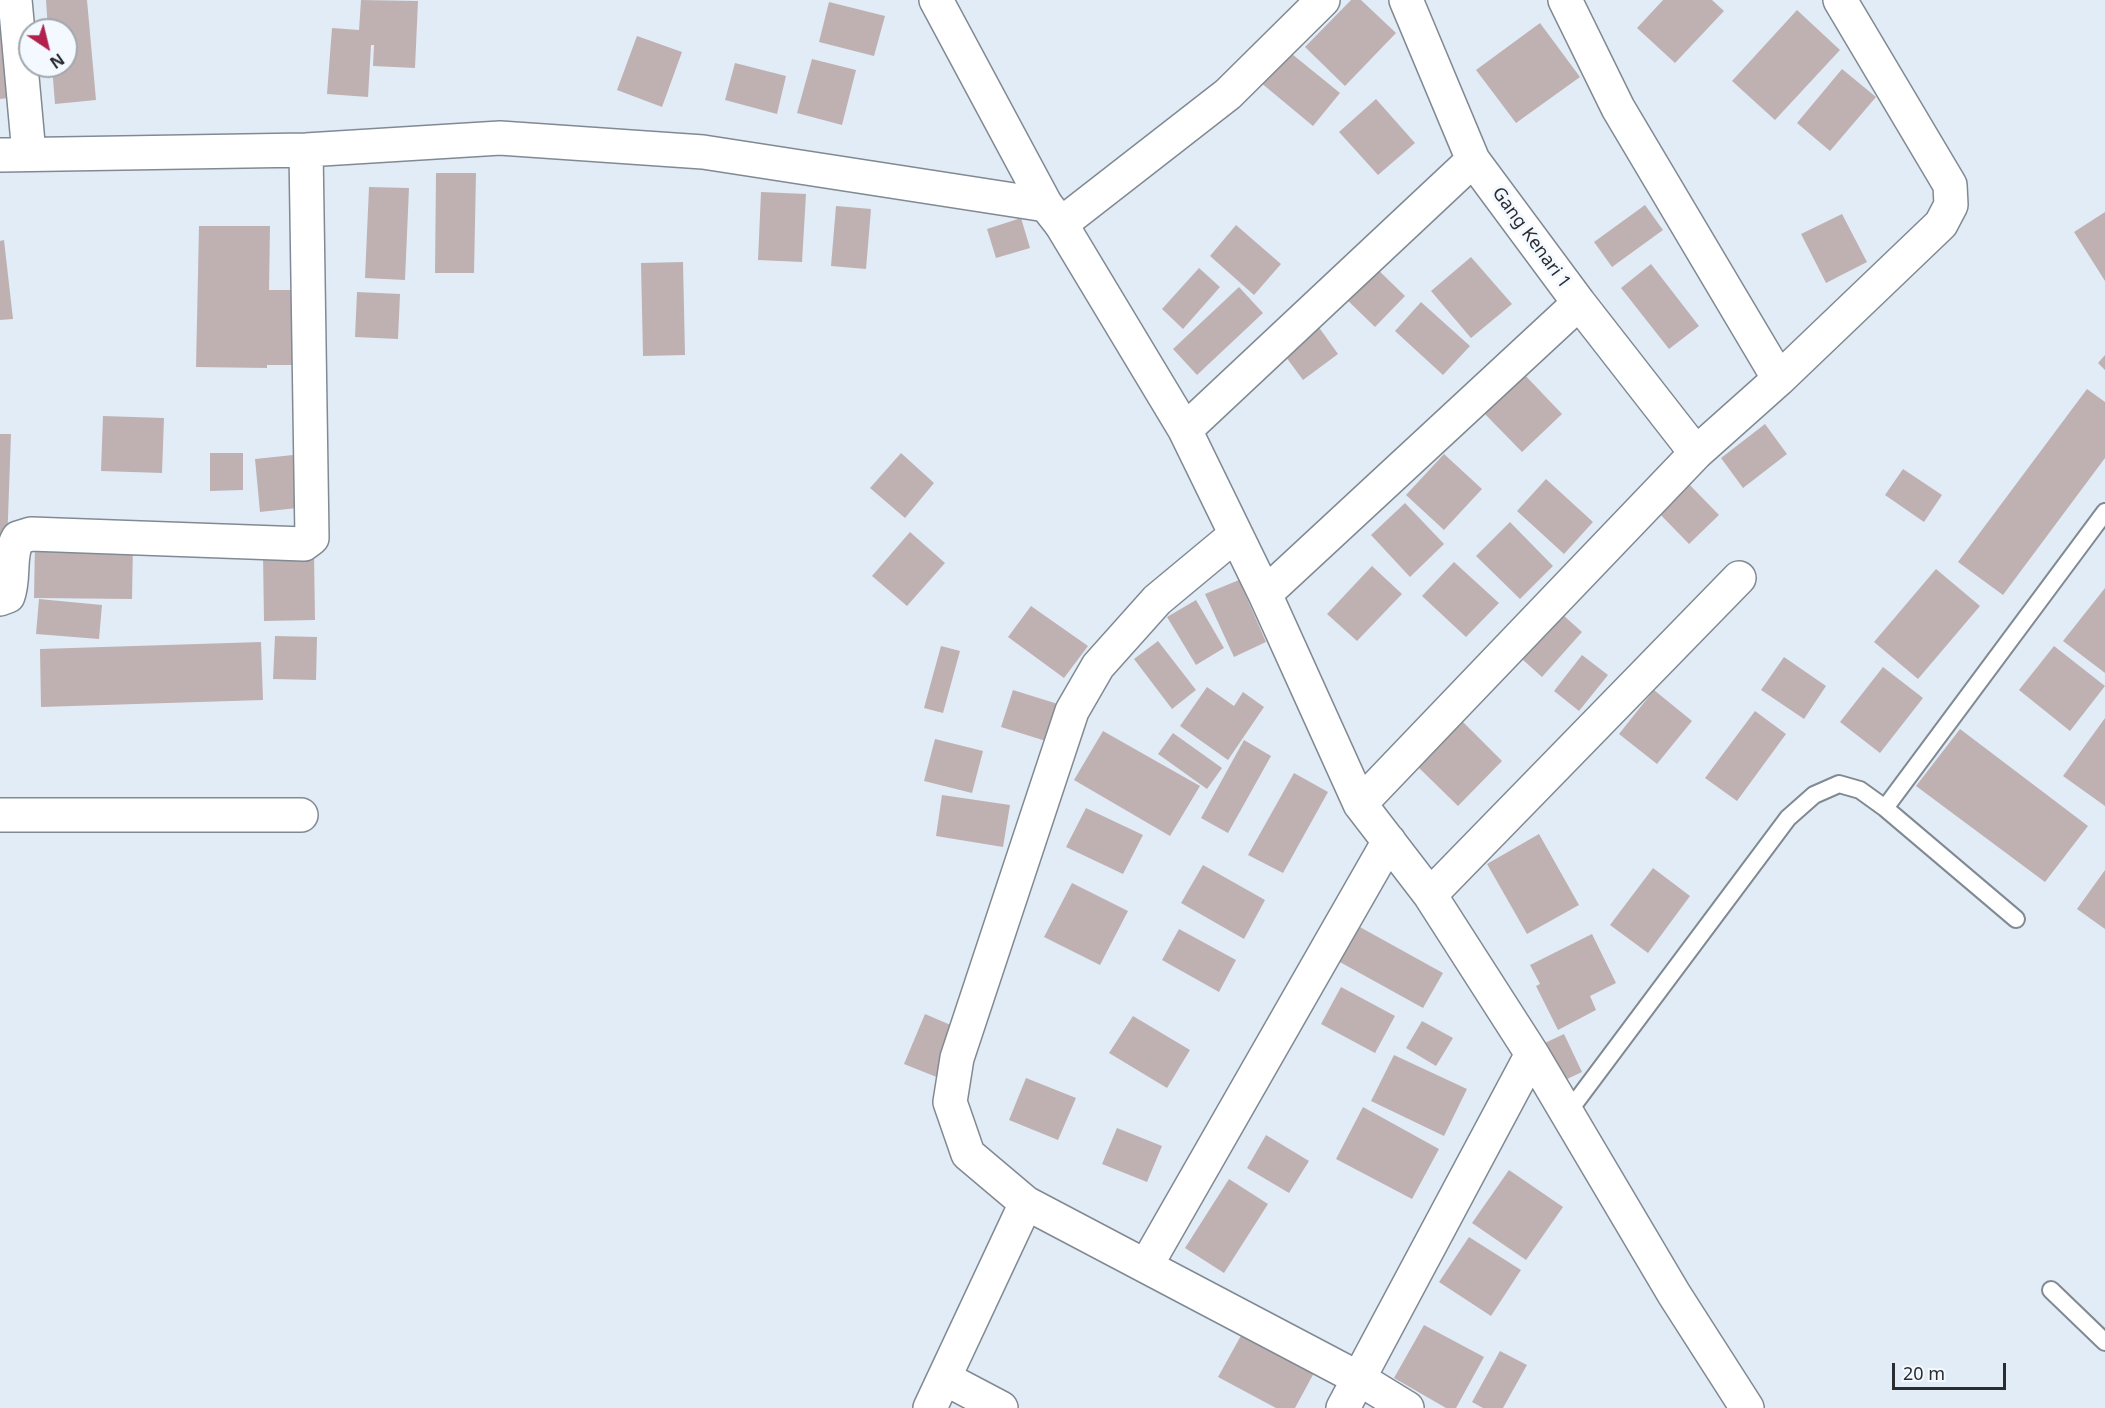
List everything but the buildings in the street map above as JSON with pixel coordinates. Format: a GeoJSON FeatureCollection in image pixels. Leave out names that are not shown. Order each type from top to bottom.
{"type":"FeatureCollection","features":[{"type":"Feature","properties":{"kind":"street"},"geometry":{"type":"LineString","coordinates":[[15,0],[15,154],[306,150],[500,138],[703,152],[1053,214],[1228,94],[1323,0]]}},
{"type":"Feature","properties":{"kind":"street"},"geometry":{"type":"LineString","coordinates":[[936,0],[1053,214],[1185,430],[1234,536],[1265,594],[1360,804],[1430,895],[1532,1054],[1566,1115],[1747,1408]]}},
{"type":"Feature","properties":{"kind":"street","name":"Gang Kenari 1"},"geometry":{"type":"LineString","coordinates":[[1406,0],[1473,160],[1579,303],[1696,453]]}},
{"type":"Feature","properties":{"kind":"street"},"geometry":{"type":"LineString","coordinates":[[1565,0],[1618,108],[1779,379]]}},
{"type":"Feature","properties":{"kind":"street"},"geometry":{"type":"LineString","coordinates":[[1360,804],[1696,453],[1779,379],[1941,224],[1951,205],[1950,185],[1840,0]]}},
{"type":"Feature","properties":{"kind":"street"},"geometry":{"type":"LineString","coordinates":[[0,599],[8,596],[11,589],[13,548],[18,538],[31,534],[304,544],[312,538],[306,150]]}},
{"type":"Feature","properties":{"kind":"street"},"geometry":{"type":"LineString","coordinates":[[1185,430],[1473,160]]}},
{"type":"Feature","properties":{"kind":"street"},"geometry":{"type":"LineString","coordinates":[[1265,594],[1579,303]]}},
{"type":"Feature","properties":{"kind":"street"},"geometry":{"type":"LineString","coordinates":[[1234,536],[1157,600],[1098,666],[1072,711],[957,1058],[950,1102],[968,1154],[1026,1203],[1147,1264],[1358,1378],[1407,1408]]}},
{"type":"Feature","properties":{"kind":"street"},"geometry":{"type":"LineString","coordinates":[[1430,895],[1739,578]]}},
{"type":"Feature","properties":{"kind":"street"},"geometry":{"type":"LineString","coordinates":[[0,815],[301,815]]}},
{"type":"Feature","properties":{"kind":"street"},"geometry":{"type":"LineString","coordinates":[[1147,1264],[1389,841]]}},
{"type":"Feature","properties":{"kind":"street"},"geometry":{"type":"LineString","coordinates":[[1342,1408],[1532,1054]]}},
{"type":"Feature","properties":{"kind":"street"},"geometry":{"type":"LineString","coordinates":[[930,1408],[946,1379],[1026,1203]]}},
{"type":"Feature","properties":{"kind":"street"},"geometry":{"type":"LineString","coordinates":[[946,1379],[1001,1408]]}},
{"type":"Feature","properties":{"kind":"lane"},"geometry":{"type":"LineString","coordinates":[[1885,808],[2105,512]]}},
{"type":"Feature","properties":{"kind":"lane"},"geometry":{"type":"LineString","coordinates":[[1566,1115],[1788,818],[1814,795],[1839,784],[1860,790],[1885,808],[2016,919]]}},
{"type":"Feature","properties":{"kind":"lane"},"geometry":{"type":"LineString","coordinates":[[2051,1290],[2105,1342]]}}]}
